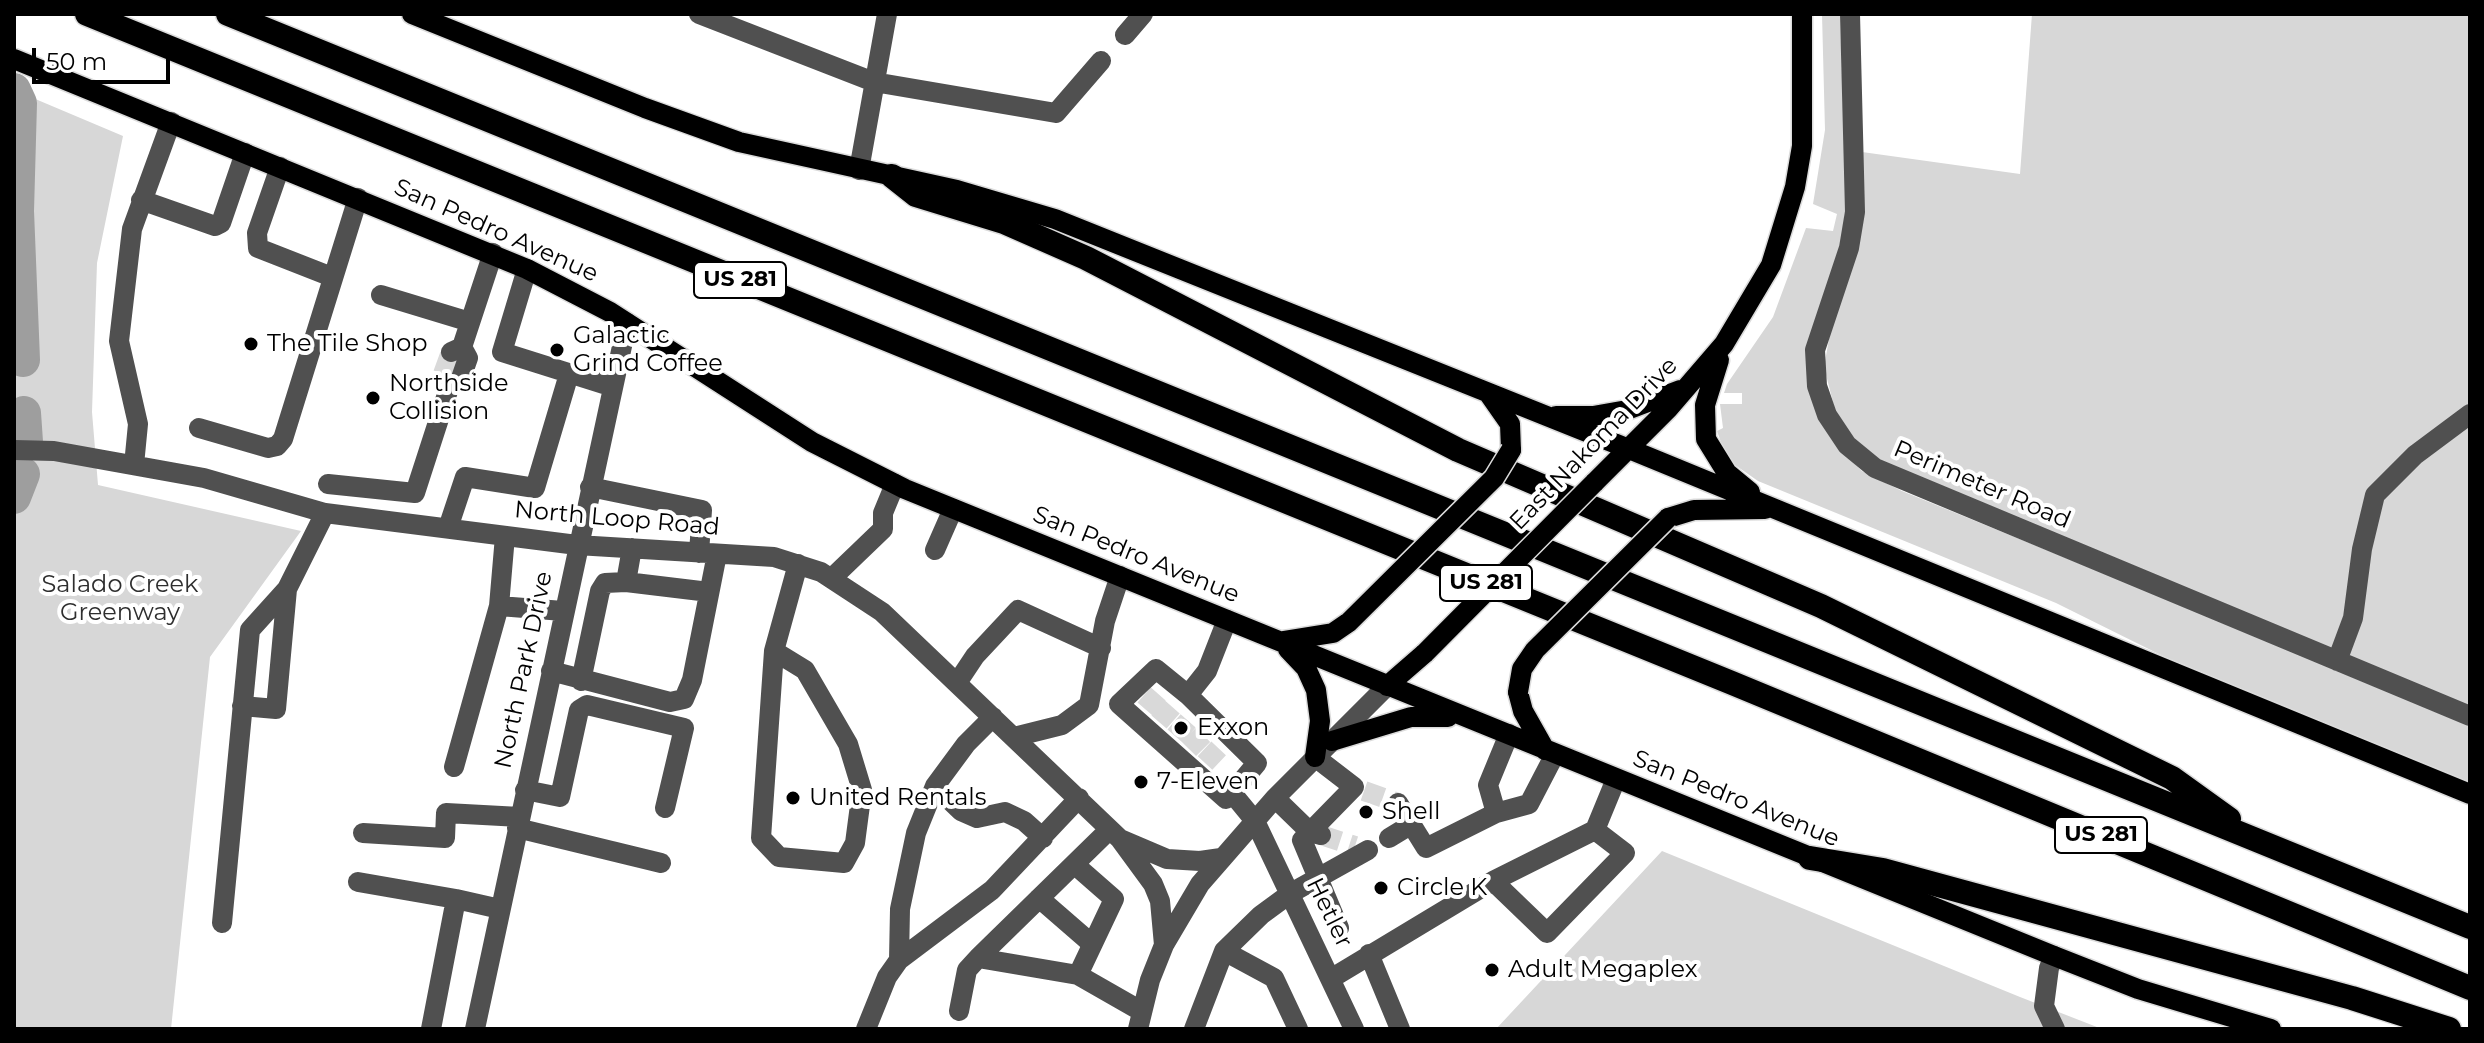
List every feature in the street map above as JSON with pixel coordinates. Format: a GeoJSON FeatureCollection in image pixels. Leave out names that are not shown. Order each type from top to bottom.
{"type":"FeatureCollection","features":[{"type":"Feature","properties":{"kind":"highway","name":"US 281"},"geometry":{"type":"LineString","coordinates":[[87,14],[1660,654],[2470,988]]}},
{"type":"Feature","properties":{"kind":"highway","name":"US 281"},"geometry":{"type":"LineString","coordinates":[[228,14],[2470,927]]}},
{"type":"Feature","properties":{"kind":"highway"},"geometry":{"type":"LineString","coordinates":[[892,176],[916,195],[1004,222],[1086,258],[1458,450],[1821,606],[2172,778],[2260,841]]}},
{"type":"Feature","properties":{"kind":"highway"},"geometry":{"type":"LineString","coordinates":[[1810,858],[1883,870],[2352,998],[2449,1029]]}},
{"type":"Feature","properties":{"kind":"main road"},"geometry":{"type":"LineString","coordinates":[[412,14],[676,121],[771,151],[990,198],[1055,219],[1629,449],[2470,794]]}},
{"type":"Feature","properties":{"kind":"main road","name":"East Nakoma Drive"},"geometry":{"type":"LineString","coordinates":[[1387,686],[1425,653],[1629,449],[1724,344],[1771,265],[1795,187],[1804,104],[1802,14]]}},
{"type":"Feature","properties":{"kind":"main road","name":"San Pedro Avenue"},"geometry":{"type":"LineString","coordinates":[[14,59],[527,269],[627,323],[812,442],[953,509],[2054,956],[2150,993],[2271,1029]]}},
{"type":"Feature","properties":{"kind":"main road"},"geometry":{"type":"LineString","coordinates":[[1724,344],[1706,395],[1706,439],[1727,473],[1773,508]]}},
{"type":"Feature","properties":{"kind":"main road"},"geometry":{"type":"LineString","coordinates":[[1541,415],[1593,416],[1617,412],[1652,403],[1691,384]]}},
{"type":"Feature","properties":{"kind":"main road"},"geometry":{"type":"LineString","coordinates":[[1279,641],[1333,633],[1349,622],[1494,478],[1511,450],[1510,424],[1489,394]]}},
{"type":"Feature","properties":{"kind":"main road"},"geometry":{"type":"LineString","coordinates":[[1550,752],[1523,711],[1518,692],[1522,669],[1535,650],[1668,518],[1694,510],[1773,508]]}},
{"type":"Feature","properties":{"kind":"main road"},"geometry":{"type":"LineString","coordinates":[[1279,641],[1306,668],[1316,690],[1320,721],[1315,757]]}},
{"type":"Feature","properties":{"kind":"main road"},"geometry":{"type":"LineString","coordinates":[[1332,741],[1421,716],[1474,720]]}},
{"type":"Feature","properties":{"kind":"street"},"geometry":{"type":"LineString","coordinates":[[699,14],[874,82],[1056,113],[1101,61]]}},
{"type":"Feature","properties":{"kind":"street"},"geometry":{"type":"LineString","coordinates":[[859,170],[887,14]]}},
{"type":"Feature","properties":{"kind":"street"},"geometry":{"type":"LineString","coordinates":[[1125,35],[1143,14]]}},
{"type":"Feature","properties":{"kind":"street","name":"Perimeter Road"},"geometry":{"type":"LineString","coordinates":[[1850,14],[1855,212],[1849,248],[1815,350],[1817,386],[1827,415],[1847,445],[1875,468],[2470,716]]}},
{"type":"Feature","properties":{"kind":"street"},"geometry":{"type":"LineString","coordinates":[[134,465],[138,424],[119,341],[132,229],[171,122]]}},
{"type":"Feature","properties":{"kind":"street"},"geometry":{"type":"LineString","coordinates":[[141,200],[215,226],[221,223],[245,153]]}},
{"type":"Feature","properties":{"kind":"street"},"geometry":{"type":"LineString","coordinates":[[280,167],[257,233],[258,248],[332,277]]}},
{"type":"Feature","properties":{"kind":"street"},"geometry":{"type":"LineString","coordinates":[[199,428],[268,448],[277,446],[283,439],[358,198]]}},
{"type":"Feature","properties":{"kind":"street"},"geometry":{"type":"LineString","coordinates":[[406,523],[446,381],[460,381],[468,358],[456,350],[470,322],[493,253]]}},
{"type":"Feature","properties":{"kind":"street"},"geometry":{"type":"LineString","coordinates":[[527,269],[502,352],[613,387]]}},
{"type":"Feature","properties":{"kind":"street"},"geometry":{"type":"LineString","coordinates":[[381,295],[470,322]]}},
{"type":"Feature","properties":{"kind":"street","name":"North Park Drive"},"geometry":{"type":"LineString","coordinates":[[475,1029],[627,323]]}},
{"type":"Feature","properties":{"kind":"street"},"geometry":{"type":"LineString","coordinates":[[448,528],[465,477],[535,488],[569,374]]}},
{"type":"Feature","properties":{"kind":"street"},"geometry":{"type":"LineString","coordinates":[[2337,661],[2353,618],[2362,549],[2375,495],[2415,455],[2470,414]]}},
{"type":"Feature","properties":{"kind":"street","name":"North Loop Road"},"geometry":{"type":"LineString","coordinates":[[14,450],[54,451],[204,478],[325,513],[577,545],[774,557],[832,578],[882,612],[1114,834],[1153,884],[1160,901],[1164,945]]}},
{"type":"Feature","properties":{"kind":"street"},"geometry":{"type":"LineString","coordinates":[[328,484],[415,493]]}},
{"type":"Feature","properties":{"kind":"street"},"geometry":{"type":"LineString","coordinates":[[832,578],[883,529],[883,513],[895,484]]}},
{"type":"Feature","properties":{"kind":"street"},"geometry":{"type":"LineString","coordinates":[[551,671],[670,702],[684,699],[692,680],[709,592],[702,510],[590,487]]}},
{"type":"Feature","properties":{"kind":"street"},"geometry":{"type":"LineString","coordinates":[[935,550],[953,509]]}},
{"type":"Feature","properties":{"kind":"street"},"geometry":{"type":"LineString","coordinates":[[222,923],[250,630],[287,589],[325,513]]}},
{"type":"Feature","properties":{"kind":"street"},"geometry":{"type":"LineString","coordinates":[[454,767],[499,606],[505,536]]}},
{"type":"Feature","properties":{"kind":"street"},"geometry":{"type":"LineString","coordinates":[[626,582],[632,548]]}},
{"type":"Feature","properties":{"kind":"street"},"geometry":{"type":"LineString","coordinates":[[774,651],[805,670],[848,744],[862,790],[855,843],[844,863],[779,857],[761,838],[774,651],[798,564]]}},
{"type":"Feature","properties":{"kind":"street"},"geometry":{"type":"LineString","coordinates":[[1014,737],[1062,725],[1089,705],[1105,621],[1120,576]]}},
{"type":"Feature","properties":{"kind":"street"},"geometry":{"type":"LineString","coordinates":[[581,681],[600,591],[605,583],[626,582],[709,592]]}},
{"type":"Feature","properties":{"kind":"street"},"geometry":{"type":"LineString","coordinates":[[242,706],[276,709],[287,589]]}},
{"type":"Feature","properties":{"kind":"street"},"geometry":{"type":"LineString","coordinates":[[499,606],[563,611]]}},
{"type":"Feature","properties":{"kind":"street"},"geometry":{"type":"LineString","coordinates":[[957,683],[975,656],[1018,610],[1101,648]]}},
{"type":"Feature","properties":{"kind":"street"},"geometry":{"type":"LineString","coordinates":[[1187,706],[1207,671],[1227,620]]}},
{"type":"Feature","properties":{"kind":"street"},"geometry":{"type":"LineString","coordinates":[[1156,669],[1187,706],[1225,742],[1257,763],[1226,799],[1170,740],[1119,704],[1156,669]]}},
{"type":"Feature","properties":{"kind":"street","name":"East Nakoma Drive"},"geometry":{"type":"LineString","coordinates":[[1140,1020],[1164,945],[1200,884],[1275,798],[1387,686]]}},
{"type":"Feature","properties":{"kind":"street"},"geometry":{"type":"LineString","coordinates":[[544,702],[579,710],[587,705],[684,728],[665,808]]}},
{"type":"Feature","properties":{"kind":"street"},"geometry":{"type":"LineString","coordinates":[[525,790],[560,797],[579,710]]}},
{"type":"Feature","properties":{"kind":"street"},"geometry":{"type":"LineString","coordinates":[[899,960],[900,909],[916,833],[935,786],[966,744],[993,717]]}},
{"type":"Feature","properties":{"kind":"street"},"geometry":{"type":"LineString","coordinates":[[1496,813],[1488,785],[1509,734]]}},
{"type":"Feature","properties":{"kind":"street"},"geometry":{"type":"LineString","coordinates":[[1398,803],[1426,848],[1496,813],[1529,804],[1550,752]]}},
{"type":"Feature","properties":{"kind":"street"},"geometry":{"type":"LineString","coordinates":[[1315,757],[1359,789],[1315,834],[1302,840],[1339,928]]}},
{"type":"Feature","properties":{"kind":"street"},"geometry":{"type":"LineString","coordinates":[[1332,978],[1493,881],[1595,830],[1616,779]]}},
{"type":"Feature","properties":{"kind":"street"},"geometry":{"type":"LineString","coordinates":[[935,786],[961,811],[977,818],[1005,812],[1024,821],[1043,838]]}},
{"type":"Feature","properties":{"kind":"street","name":"Hetler"},"geometry":{"type":"LineString","coordinates":[[1232,793],[1255,821],[1354,1029]]}},
{"type":"Feature","properties":{"kind":"street"},"geometry":{"type":"LineString","coordinates":[[866,1029],[881,989],[899,960],[992,890],[1079,798]]}},
{"type":"Feature","properties":{"kind":"street"},"geometry":{"type":"LineString","coordinates":[[1275,798],[1315,834]]}},
{"type":"Feature","properties":{"kind":"street"},"geometry":{"type":"LineString","coordinates":[[363,833],[445,838],[446,813],[519,823],[661,863]]}},
{"type":"Feature","properties":{"kind":"street"},"geometry":{"type":"LineString","coordinates":[[1389,838],[1412,824]]}},
{"type":"Feature","properties":{"kind":"street"},"geometry":{"type":"LineString","coordinates":[[1493,881],[1547,933],[1625,853],[1595,830]]}},
{"type":"Feature","properties":{"kind":"street"},"geometry":{"type":"LineString","coordinates":[[959,1011],[967,970],[1074,864],[1114,834]]}},
{"type":"Feature","properties":{"kind":"street","name":"North Loop Road"},"geometry":{"type":"LineString","coordinates":[[1114,834],[1167,859],[1200,861],[1221,858]]}},
{"type":"Feature","properties":{"kind":"street"},"geometry":{"type":"LineString","coordinates":[[1194,1029],[1224,951],[1261,915],[1291,893],[1368,850],[1355,846]]}},
{"type":"Feature","properties":{"kind":"street"},"geometry":{"type":"LineString","coordinates":[[1074,864],[1114,899],[1078,975]]}},
{"type":"Feature","properties":{"kind":"street"},"geometry":{"type":"LineString","coordinates":[[358,882],[500,909]]}},
{"type":"Feature","properties":{"kind":"street"},"geometry":{"type":"LineString","coordinates":[[1039,898],[1092,944]]}},
{"type":"Feature","properties":{"kind":"street"},"geometry":{"type":"LineString","coordinates":[[431,1029],[456,899]]}},
{"type":"Feature","properties":{"kind":"street"},"geometry":{"type":"LineString","coordinates":[[1224,951],[1274,978],[1298,1029]]}},
{"type":"Feature","properties":{"kind":"street"},"geometry":{"type":"LineString","coordinates":[[1369,954],[1400,1029]]}},
{"type":"Feature","properties":{"kind":"street"},"geometry":{"type":"LineString","coordinates":[[2054,956],[2044,1006],[2055,1029]]}},
{"type":"Feature","properties":{"kind":"street"},"geometry":{"type":"LineString","coordinates":[[978,958],[1078,975],[1140,1020]]}},
{"type":"Feature","properties":{"kind":"green space"},"geometry":{"type":"Polygon","coordinates":[[[1822,14],[1840,14],[1846,203],[1842,241],[1810,337],[1848,457],[1862,471],[1902,491],[2470,723],[2470,783],[2187,668],[2056,603],[1758,481],[1735,465],[1724,451],[1717,431],[1723,428],[1720,404],[1742,404],[1742,393],[1724,393],[1727,384],[1773,317],[1806,228],[1833,231],[1837,214],[1813,204],[1825,130],[1822,14]]]}},
{"type":"Feature","properties":{"kind":"green space"},"geometry":{"type":"Polygon","coordinates":[[[2032,14],[2470,14],[2470,708],[1889,466],[1867,452],[1848,433],[1835,410],[1824,367],[1862,152],[2020,174],[2032,14]]]}},
{"type":"Feature","properties":{"kind":"green space","name":"Salado Creek Greenway"},"geometry":{"type":"Polygon","coordinates":[[[14,90],[123,136],[97,263],[92,412],[98,485],[301,531],[210,657],[171,1029],[14,1029],[14,90]]]}},
{"type":"Feature","properties":{"kind":"green space"},"geometry":{"type":"Polygon","coordinates":[[[1662,851],[2020,997],[2102,1029],[1496,1029],[1662,851]]]}},
{"type":"Feature","properties":{"kind":"waterway"},"geometry":{"type":"LineString","coordinates":[[14,90],[20,103],[17,211],[23,360]]}},
{"type":"Feature","properties":{"kind":"waterway"},"geometry":{"type":"LineString","coordinates":[[24,413],[26,442]]}},
{"type":"Feature","properties":{"kind":"waterway"},"geometry":{"type":"LineString","coordinates":[[14,497],[23,474]]}},
{"type":"Feature","properties":{"kind":"tunnel"},"geometry":{"type":"LineString","coordinates":[[443,374],[451,352]]}},
{"type":"Feature","properties":{"kind":"tunnel"},"geometry":{"type":"LineString","coordinates":[[1145,709],[1159,693]]}},
{"type":"Feature","properties":{"kind":"tunnel"},"geometry":{"type":"LineString","coordinates":[[1159,722],[1173,706]]}},
{"type":"Feature","properties":{"kind":"tunnel"},"geometry":{"type":"LineString","coordinates":[[1175,736],[1189,720]]}},
{"type":"Feature","properties":{"kind":"tunnel"},"geometry":{"type":"LineString","coordinates":[[1189,749],[1204,734]]}},
{"type":"Feature","properties":{"kind":"tunnel"},"geometry":{"type":"LineString","coordinates":[[1205,763],[1219,748]]}},
{"type":"Feature","properties":{"kind":"tunnel"},"geometry":{"type":"LineString","coordinates":[[1364,791],[1398,803]]}},
{"type":"Feature","properties":{"kind":"tunnel"},"geometry":{"type":"LineString","coordinates":[[1321,835],[1355,846]]}},
{"type":"Feature","properties":{"kind":"place","name":"The Tile Shop"},"geometry":{"type":"Point","coordinates":[251,344]}},
{"type":"Feature","properties":{"kind":"place","name":"Galactic Grind Coffee"},"geometry":{"type":"Point","coordinates":[557,350]}},
{"type":"Feature","properties":{"kind":"place","name":"Northside Collision"},"geometry":{"type":"Point","coordinates":[373,398]}},
{"type":"Feature","properties":{"kind":"place","name":"Exxon"},"geometry":{"type":"Point","coordinates":[1181,728]}},
{"type":"Feature","properties":{"kind":"place","name":"7-Eleven"},"geometry":{"type":"Point","coordinates":[1141,782]}},
{"type":"Feature","properties":{"kind":"place","name":"United Rentals"},"geometry":{"type":"Point","coordinates":[793,798]}},
{"type":"Feature","properties":{"kind":"place","name":"Shell"},"geometry":{"type":"Point","coordinates":[1366,812]}},
{"type":"Feature","properties":{"kind":"place","name":"Circle K"},"geometry":{"type":"Point","coordinates":[1381,888]}},
{"type":"Feature","properties":{"kind":"place","name":"Adult Megaplex"},"geometry":{"type":"Point","coordinates":[1492,970]}}]}
